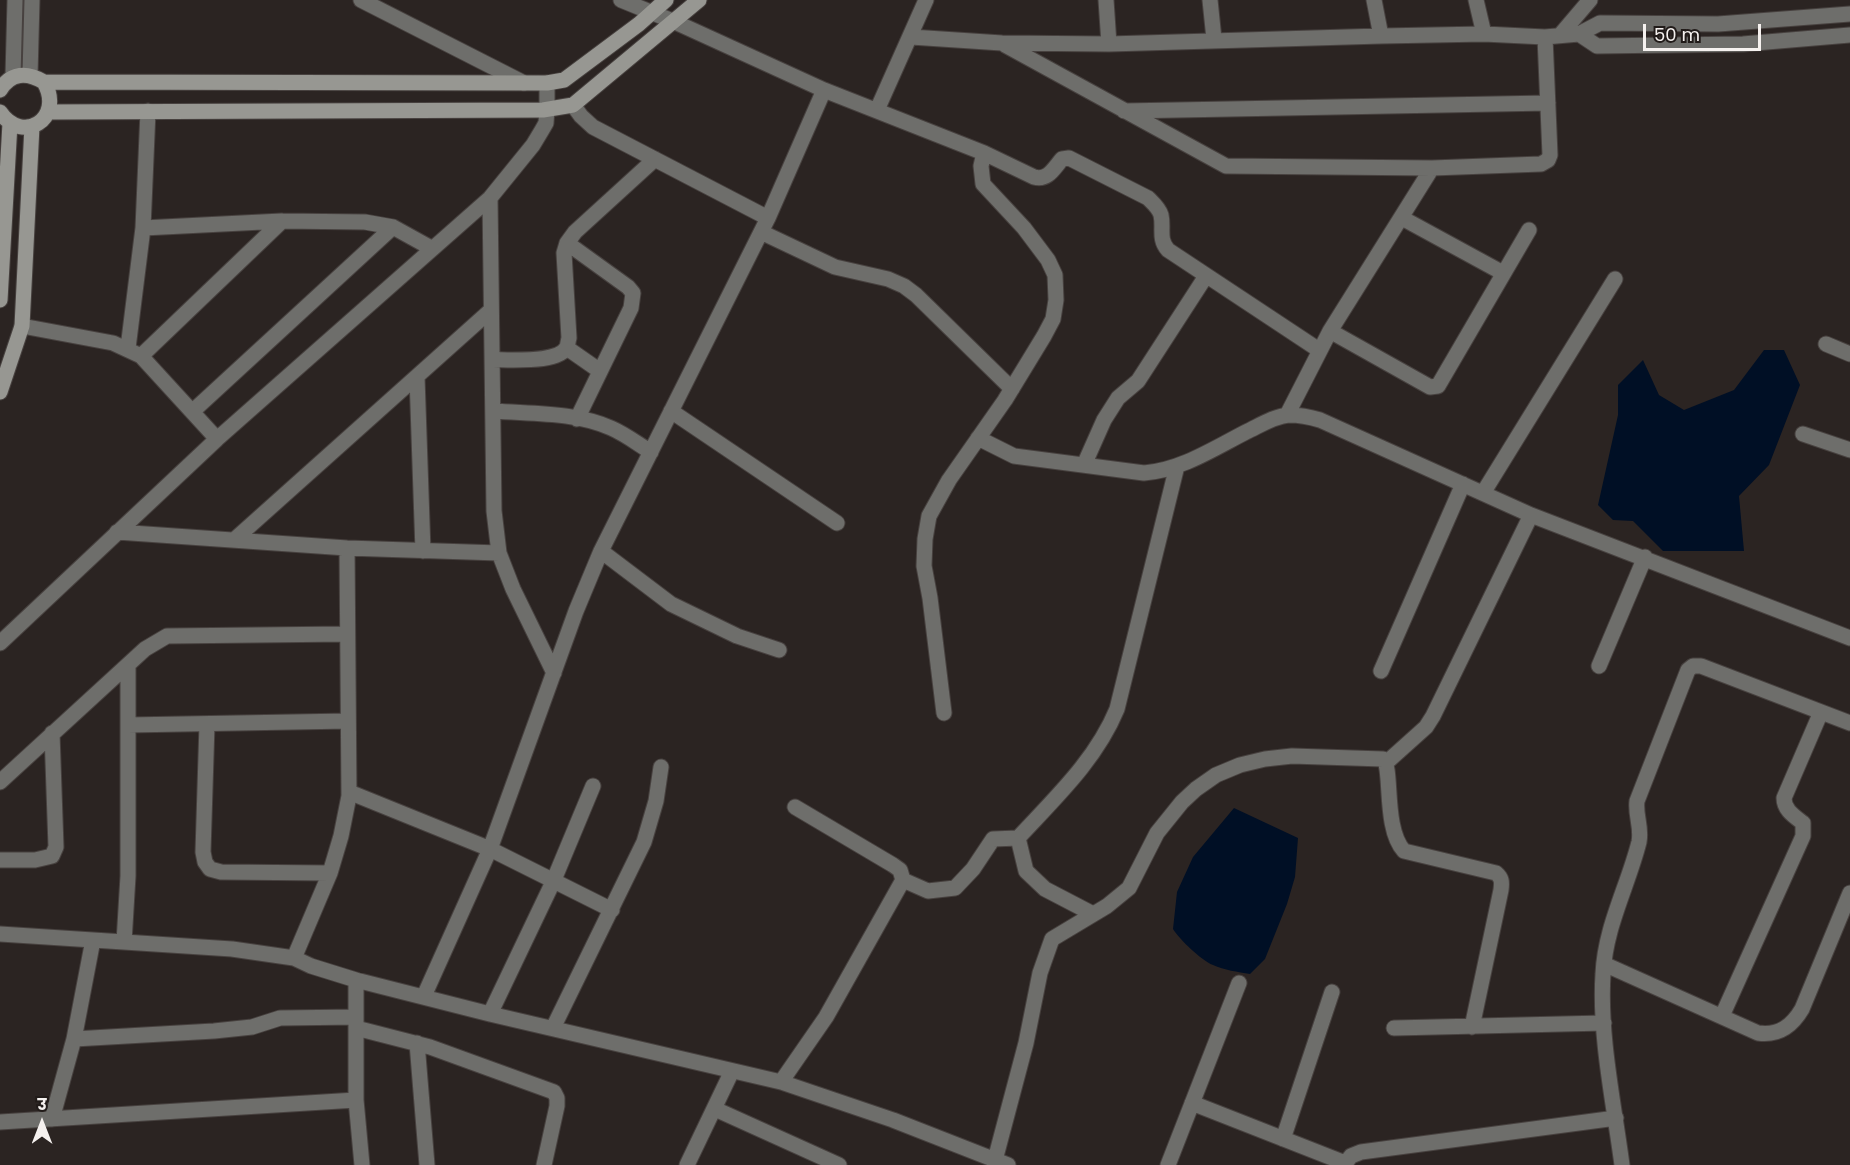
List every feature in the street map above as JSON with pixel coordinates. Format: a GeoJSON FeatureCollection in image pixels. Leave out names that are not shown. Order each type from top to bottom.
{"type":"FeatureCollection","features":[{"type":"Feature","properties":{"kind":"street"},"geometry":{"type":"LineString","coordinates":[[0,88],[13,76],[15,0]]}},
{"type":"Feature","properties":{"kind":"street"},"geometry":{"type":"LineString","coordinates":[[5,117],[17,126],[32,126],[43,119],[48,112],[50,96],[37,78],[32,0]]}},
{"type":"Feature","properties":{"kind":"street"},"geometry":{"type":"LineString","coordinates":[[361,0],[524,83]]}},
{"type":"Feature","properties":{"kind":"street"},"geometry":{"type":"LineString","coordinates":[[621,0],[675,21],[824,90],[984,153],[1040,178],[1048,176],[1062,159],[1070,159],[1148,198],[1157,207],[1161,216],[1163,245],[1319,350]]}},
{"type":"Feature","properties":{"kind":"street"},"geometry":{"type":"LineString","coordinates":[[13,76],[547,82],[564,80],[666,0]]}},
{"type":"Feature","properties":{"kind":"street"},"geometry":{"type":"LineString","coordinates":[[48,112],[547,109],[573,105],[699,0]]}},
{"type":"Feature","properties":{"kind":"street"},"geometry":{"type":"LineString","coordinates":[[877,110],[926,0]]}},
{"type":"Feature","properties":{"kind":"street"},"geometry":{"type":"LineString","coordinates":[[1106,0],[1109,44]]}},
{"type":"Feature","properties":{"kind":"street"},"geometry":{"type":"LineString","coordinates":[[1210,0],[1214,39]]}},
{"type":"Feature","properties":{"kind":"street"},"geometry":{"type":"LineString","coordinates":[[1374,0],[1381,36]]}},
{"type":"Feature","properties":{"kind":"street"},"geometry":{"type":"LineString","coordinates":[[1476,0],[1484,34]]}},
{"type":"Feature","properties":{"kind":"street"},"geometry":{"type":"LineString","coordinates":[[1002,43],[1226,166],[1432,168],[1545,163],[1550,155],[1548,103],[1553,36],[1590,0]]}},
{"type":"Feature","properties":{"kind":"street"},"geometry":{"type":"LineString","coordinates":[[911,36],[1002,43],[1109,44],[1214,39],[1484,34],[1553,36],[1579,34],[1600,23],[1718,24],[1850,14]]}},
{"type":"Feature","properties":{"kind":"street"},"geometry":{"type":"LineString","coordinates":[[1579,34],[1597,46],[1743,44],[1850,35]]}},
{"type":"Feature","properties":{"kind":"street"},"geometry":{"type":"LineString","coordinates":[[0,643],[217,439],[490,198],[533,145],[546,123],[547,82]]}},
{"type":"Feature","properties":{"kind":"street"},"geometry":{"type":"LineString","coordinates":[[424,996],[490,849],[601,551],[768,218],[824,90]]}},
{"type":"Feature","properties":{"kind":"street"},"geometry":{"type":"LineString","coordinates":[[1124,111],[1548,103]]}},
{"type":"Feature","properties":{"kind":"street"},"geometry":{"type":"LineString","coordinates":[[573,105],[580,116],[593,127],[768,218]]}},
{"type":"Feature","properties":{"kind":"street"},"geometry":{"type":"LineString","coordinates":[[134,352],[148,111]]}},
{"type":"Feature","properties":{"kind":"street"},"geometry":{"type":"LineString","coordinates":[[0,300],[5,117]]}},
{"type":"Feature","properties":{"kind":"street"},"geometry":{"type":"LineString","coordinates":[[0,392],[22,326],[32,126]]}},
{"type":"Feature","properties":{"kind":"street"},"geometry":{"type":"LineString","coordinates":[[944,713],[924,566],[929,516],[949,480],[1012,389],[1044,336],[1053,319],[1056,300],[1055,275],[1048,260],[1024,228],[983,184],[981,166],[984,153]]}},
{"type":"Feature","properties":{"kind":"street"},"geometry":{"type":"LineString","coordinates":[[493,360],[544,359],[557,356],[567,348],[569,338],[564,253],[567,243],[575,232],[655,159]]}},
{"type":"Feature","properties":{"kind":"street"},"geometry":{"type":"LineString","coordinates":[[1287,415],[1330,331],[1432,168]]}},
{"type":"Feature","properties":{"kind":"street"},"geometry":{"type":"LineString","coordinates":[[490,198],[494,511],[499,553],[513,589],[554,673]]}},
{"type":"Feature","properties":{"kind":"street"},"geometry":{"type":"LineString","coordinates":[[1402,218],[1503,273]]}},
{"type":"Feature","properties":{"kind":"street"},"geometry":{"type":"LineString","coordinates":[[143,228],[282,220],[365,222],[393,227],[432,248]]}},
{"type":"Feature","properties":{"kind":"street"},"geometry":{"type":"LineString","coordinates":[[134,352],[282,220]]}},
{"type":"Feature","properties":{"kind":"street"},"geometry":{"type":"LineString","coordinates":[[193,411],[393,227]]}},
{"type":"Feature","properties":{"kind":"street"},"geometry":{"type":"LineString","coordinates":[[1330,331],[1430,387],[1436,387],[1440,384],[1529,230]]}},
{"type":"Feature","properties":{"kind":"street"},"geometry":{"type":"LineString","coordinates":[[761,232],[835,267],[875,274],[904,286],[1012,389]]}},
{"type":"Feature","properties":{"kind":"street"},"geometry":{"type":"LineString","coordinates":[[567,243],[633,293],[631,308],[578,419]]}},
{"type":"Feature","properties":{"kind":"street"},"geometry":{"type":"LineString","coordinates":[[1084,465],[1104,420],[1118,398],[1138,381],[1206,276]]}},
{"type":"Feature","properties":{"kind":"street"},"geometry":{"type":"LineString","coordinates":[[1483,493],[1615,279]]}},
{"type":"Feature","properties":{"kind":"street"},"geometry":{"type":"LineString","coordinates":[[234,540],[491,310]]}},
{"type":"Feature","properties":{"kind":"street"},"geometry":{"type":"LineString","coordinates":[[22,326],[113,343],[134,352],[193,411],[217,439]]}},
{"type":"Feature","properties":{"kind":"street"},"geometry":{"type":"LineString","coordinates":[[1826,344],[1850,354]]}},
{"type":"Feature","properties":{"kind":"street"},"geometry":{"type":"LineString","coordinates":[[567,348],[600,371]]}},
{"type":"Feature","properties":{"kind":"street"},"geometry":{"type":"LineString","coordinates":[[417,377],[423,551]]}},
{"type":"Feature","properties":{"kind":"street"},"geometry":{"type":"LineString","coordinates":[[494,411],[578,419],[611,428],[651,452]]}},
{"type":"Feature","properties":{"kind":"street"},"geometry":{"type":"LineString","coordinates":[[671,411],[837,523]]}},
{"type":"Feature","properties":{"kind":"street"},"geometry":{"type":"LineString","coordinates":[[978,438],[1014,456],[1144,473],[1177,466],[1265,423],[1287,415],[1304,416],[1320,420],[1531,515],[1645,557],[1850,638]]}},
{"type":"Feature","properties":{"kind":"street"},"geometry":{"type":"LineString","coordinates":[[1803,434],[1850,450]]}},
{"type":"Feature","properties":{"kind":"street"},"geometry":{"type":"LineString","coordinates":[[903,880],[928,891],[956,888],[973,869],[993,839],[1018,838],[1086,764],[1108,732],[1117,709],[1177,466]]}},
{"type":"Feature","properties":{"kind":"street"},"geometry":{"type":"LineString","coordinates":[[1381,671],[1463,484]]}},
{"type":"Feature","properties":{"kind":"street"},"geometry":{"type":"LineString","coordinates":[[1472,1027],[1502,882],[1496,873],[1404,851],[1395,839],[1393,829],[1388,800],[1387,762],[1426,727],[1433,716],[1531,515]]}},
{"type":"Feature","properties":{"kind":"street"},"geometry":{"type":"LineString","coordinates":[[117,532],[347,548],[499,553]]}},
{"type":"Feature","properties":{"kind":"street"},"geometry":{"type":"LineString","coordinates":[[294,958],[330,873],[341,836],[349,792],[347,548]]}},
{"type":"Feature","properties":{"kind":"street"},"geometry":{"type":"LineString","coordinates":[[601,551],[672,604],[702,621],[779,650]]}},
{"type":"Feature","properties":{"kind":"street"},"geometry":{"type":"LineString","coordinates":[[1599,666],[1645,557]]}},
{"type":"Feature","properties":{"kind":"street"},"geometry":{"type":"LineString","coordinates":[[0,782],[145,649],[167,636],[346,634]]}},
{"type":"Feature","properties":{"kind":"street"},"geometry":{"type":"LineString","coordinates":[[124,942],[128,876],[128,666]]}},
{"type":"Feature","properties":{"kind":"street"},"geometry":{"type":"LineString","coordinates":[[1622,1165],[1604,1023],[1604,964],[1611,925],[1640,836],[1635,810],[1637,801],[1688,670],[1693,666],[1701,666],[1850,723]]}},
{"type":"Feature","properties":{"kind":"street"},"geometry":{"type":"LineString","coordinates":[[1722,1017],[1803,836],[1803,823],[1787,810],[1784,798],[1821,712]]}},
{"type":"Feature","properties":{"kind":"street"},"geometry":{"type":"LineString","coordinates":[[128,725],[348,721]]}},
{"type":"Feature","properties":{"kind":"street"},"geometry":{"type":"LineString","coordinates":[[207,724],[204,852],[205,862],[210,869],[221,872],[330,873]]}},
{"type":"Feature","properties":{"kind":"street"},"geometry":{"type":"LineString","coordinates":[[0,860],[43,859],[52,856],[56,847],[52,733]]}},
{"type":"Feature","properties":{"kind":"street"},"geometry":{"type":"LineString","coordinates":[[0,934],[232,949],[294,958],[311,966],[356,980],[781,1082],[893,1120],[1002,1163],[1045,956],[1052,939],[1119,897],[1129,888],[1157,833],[1182,802],[1196,789],[1216,776],[1240,765],[1265,759],[1292,756],[1378,758],[1387,762]]}},
{"type":"Feature","properties":{"kind":"street"},"geometry":{"type":"LineString","coordinates":[[553,1028],[644,842],[656,801],[661,767]]}},
{"type":"Feature","properties":{"kind":"street"},"geometry":{"type":"LineString","coordinates":[[490,1014],[553,882],[592,786]]}},
{"type":"Feature","properties":{"kind":"street"},"geometry":{"type":"LineString","coordinates":[[349,792],[490,849],[612,910]]}},
{"type":"Feature","properties":{"kind":"street"},"geometry":{"type":"LineString","coordinates":[[781,1082],[826,1017],[903,880],[900,870],[893,865],[795,807]]}},
{"type":"Feature","properties":{"kind":"street"},"geometry":{"type":"LineString","coordinates":[[1018,838],[1026,871],[1045,889],[1093,914]]}},
{"type":"Feature","properties":{"kind":"street"},"geometry":{"type":"LineString","coordinates":[[1604,964],[1758,1033],[1767,1034],[1788,1027],[1802,1009],[1850,893]]}},
{"type":"Feature","properties":{"kind":"street"},"geometry":{"type":"LineString","coordinates":[[52,1119],[74,1039],[93,940]]}},
{"type":"Feature","properties":{"kind":"street"},"geometry":{"type":"LineString","coordinates":[[356,980],[356,1100],[362,1165]]}},
{"type":"Feature","properties":{"kind":"street"},"geometry":{"type":"LineString","coordinates":[[1168,1165],[1239,983]]}},
{"type":"Feature","properties":{"kind":"street"},"geometry":{"type":"LineString","coordinates":[[1283,1139],[1332,992]]}},
{"type":"Feature","properties":{"kind":"street"},"geometry":{"type":"LineString","coordinates":[[74,1039],[214,1032],[252,1027],[280,1018],[356,1022],[476,1062],[554,1092],[558,1106],[544,1165]]}},
{"type":"Feature","properties":{"kind":"street"},"geometry":{"type":"LineString","coordinates":[[1394,1028],[1604,1023]]}},
{"type":"Feature","properties":{"kind":"street"},"geometry":{"type":"LineString","coordinates":[[417,1043],[427,1165]]}},
{"type":"Feature","properties":{"kind":"street"},"geometry":{"type":"LineString","coordinates":[[687,1165],[732,1071]]}},
{"type":"Feature","properties":{"kind":"street"},"geometry":{"type":"LineString","coordinates":[[0,1122],[356,1100]]}},
{"type":"Feature","properties":{"kind":"street"},"geometry":{"type":"LineString","coordinates":[[1192,1103],[1344,1164],[1351,1156],[1361,1152],[1616,1119]]}},
{"type":"Feature","properties":{"kind":"street"},"geometry":{"type":"LineString","coordinates":[[715,1109],[839,1165]]}},
{"type":"Feature","properties":{"kind":"water"},"geometry":{"type":"Polygon","coordinates":[[[1764,350],[1784,350],[1800,385],[1769,465],[1739,496],[1744,551],[1663,551],[1633,521],[1613,520],[1598,505],[1618,415],[1618,385],[1643,360],[1659,395],[1684,410],[1734,390],[1764,350]]]}},
{"type":"Feature","properties":{"kind":"water"},"geometry":{"type":"Polygon","coordinates":[[[1234,808],[1298,838],[1295,877],[1287,904],[1265,959],[1250,974],[1226,970],[1208,962],[1191,949],[1173,929],[1177,892],[1193,857],[1234,808]]]}}]}
